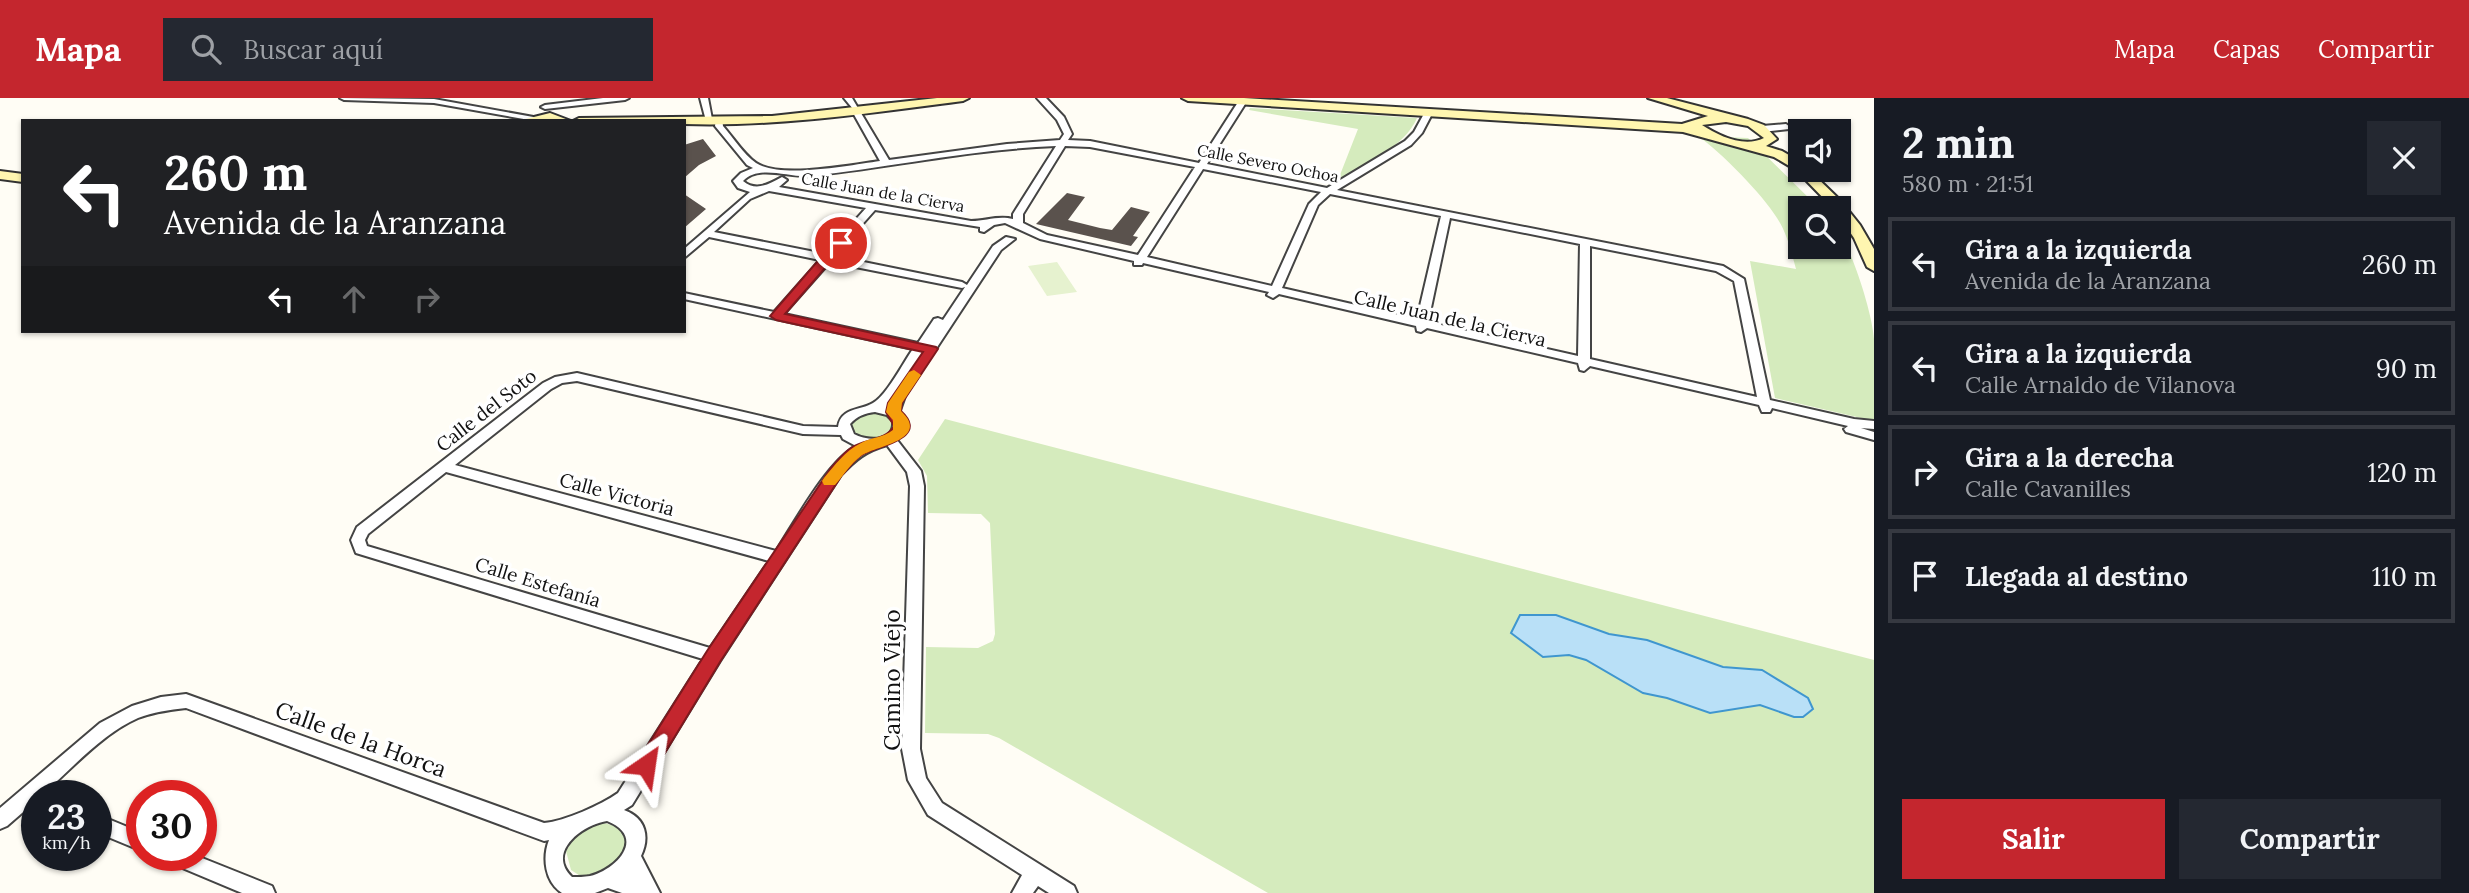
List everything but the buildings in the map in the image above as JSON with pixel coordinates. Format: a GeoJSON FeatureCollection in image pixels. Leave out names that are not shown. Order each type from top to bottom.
{"type":"FeatureCollection","features":[{"type":"Feature","properties":{"kind":"street"},"geometry":{"type":"LineString","coordinates":[[344,98],[434,101],[542,114],[629,114],[714,119]]}},
{"type":"Feature","properties":{"kind":"street"},"geometry":{"type":"LineString","coordinates":[[542,114],[583,98]]}},
{"type":"Feature","properties":{"kind":"street"},"geometry":{"type":"LineString","coordinates":[[542,114],[625,98]]}},
{"type":"Feature","properties":{"kind":"street"},"geometry":{"type":"LineString","coordinates":[[704,98],[714,119],[748,168],[738,181],[746,193]]}},
{"type":"Feature","properties":{"kind":"street"},"geometry":{"type":"LineString","coordinates":[[617,119],[774,120],[852,105],[931,98]]}},
{"type":"Feature","properties":{"kind":"street"},"geometry":{"type":"LineString","coordinates":[[852,105],[963,98]]}},
{"type":"Feature","properties":{"kind":"street"},"geometry":{"type":"LineString","coordinates":[[875,408],[926,348],[997,248],[1017,232],[1018,214],[1060,142],[1057,126],[1032,98]]}},
{"type":"Feature","properties":{"kind":"street"},"geometry":{"type":"LineString","coordinates":[[893,412],[895,403],[962,285],[988,247],[987,230],[1002,220],[1068,134],[1065,126],[1041,98]]}},
{"type":"Feature","properties":{"kind":"street"},"geometry":{"type":"LineString","coordinates":[[1188,98],[1683,128],[1746,144],[1778,154],[1788,161]]}},
{"type":"Feature","properties":{"kind":"street"},"geometry":{"type":"LineString","coordinates":[[1654,98],[1731,120],[1766,134],[1788,150]]}},
{"type":"Feature","properties":{"kind":"street"},"geometry":{"type":"LineString","coordinates":[[1139,261],[1242,101]]}},
{"type":"Feature","properties":{"kind":"street"},"geometry":{"type":"LineString","coordinates":[[852,105],[886,163]]}},
{"type":"Feature","properties":{"kind":"street"},"geometry":{"type":"LineString","coordinates":[[1686,105],[1699,113],[1700,122],[1707,134]]}},
{"type":"Feature","properties":{"kind":"street"},"geometry":{"type":"LineString","coordinates":[[1274,292],[1314,204],[1328,191],[1408,143],[1418,133],[1429,112]]}},
{"type":"Feature","properties":{"kind":"street"},"geometry":{"type":"LineString","coordinates":[[1683,128],[1700,122],[1731,120]]}},
{"type":"Feature","properties":{"kind":"street"},"geometry":{"type":"LineString","coordinates":[[1746,144],[1762,144],[1766,134],[1786,127]]}},
{"type":"Feature","properties":{"kind":"street","name":"Calle Severo Ochoa"},"geometry":{"type":"LineString","coordinates":[[686,253],[746,193],[797,174],[1060,142],[1200,166],[1719,268],[1739,279],[1765,405]]}},
{"type":"Feature","properties":{"kind":"street","name":"Calle Juan de la Cierva"},"geometry":{"type":"LineString","coordinates":[[748,168],[762,170],[773,183],[790,191],[971,223],[987,230],[1017,232],[1765,405],[1874,425]]}},
{"type":"Feature","properties":{"kind":"street"},"geometry":{"type":"LineString","coordinates":[[0,169],[21,172]]}},
{"type":"Feature","properties":{"kind":"street"},"geometry":{"type":"LineString","coordinates":[[0,175],[21,178]]}},
{"type":"Feature","properties":{"kind":"street"},"geometry":{"type":"LineString","coordinates":[[1813,182],[1857,228],[1866,243],[1874,267]]}},
{"type":"Feature","properties":{"kind":"street"},"geometry":{"type":"LineString","coordinates":[[1824,182],[1852,210],[1874,238]]}},
{"type":"Feature","properties":{"kind":"street"},"geometry":{"type":"LineString","coordinates":[[776,316],[873,206]]}},
{"type":"Feature","properties":{"kind":"street"},"geometry":{"type":"LineString","coordinates":[[1422,326],[1446,214]]}},
{"type":"Feature","properties":{"kind":"street"},"geometry":{"type":"LineString","coordinates":[[1002,220],[1017,232]]}},
{"type":"Feature","properties":{"kind":"street"},"geometry":{"type":"LineString","coordinates":[[707,234],[962,285]]}},
{"type":"Feature","properties":{"kind":"street"},"geometry":{"type":"LineString","coordinates":[[1584,363],[1585,241]]}},
{"type":"Feature","properties":{"kind":"street"},"geometry":{"type":"LineString","coordinates":[[686,296],[926,348]]}},
{"type":"Feature","properties":{"kind":"street","name":"Calle del Soto"},"geometry":{"type":"LineString","coordinates":[[358,540],[362,531],[547,386],[559,380],[577,377],[803,430],[844,428]]}},
{"type":"Feature","properties":{"kind":"street","name":"Calle Juan de la Cierva"},"geometry":{"type":"LineString","coordinates":[[1765,405],[1874,436]]}},
{"type":"Feature","properties":{"kind":"street"},"geometry":{"type":"LineString","coordinates":[[619,809],[634,825],[638,836],[633,860],[612,880],[598,886],[569,889],[554,866],[550,840],[586,816],[619,809],[714,656],[836,472],[860,446],[890,440],[899,433],[902,426],[900,418],[893,412],[875,408],[854,413],[844,428],[860,446]]}},
{"type":"Feature","properties":{"kind":"street","name":"Camino Viejo"},"geometry":{"type":"LineString","coordinates":[[890,440],[914,471],[917,486],[911,749],[917,780],[935,809],[1067,893]]}},
{"type":"Feature","properties":{"kind":"street","name":"Calle Victoria"},"geometry":{"type":"LineString","coordinates":[[444,467],[780,558]]}},
{"type":"Feature","properties":{"kind":"street","name":"Calle Estefanía"},"geometry":{"type":"LineString","coordinates":[[358,540],[361,549],[714,656]]}},
{"type":"Feature","properties":{"kind":"street","name":"Calle de la Horca"},"geometry":{"type":"LineString","coordinates":[[50,780],[106,728],[132,713],[161,704],[186,701],[550,840]]}},
{"type":"Feature","properties":{"kind":"street","name":"Calle de la Horca"},"geometry":{"type":"LineString","coordinates":[[0,820],[21,805]]}},
{"type":"Feature","properties":{"kind":"street"},"geometry":{"type":"LineString","coordinates":[[633,860],[649,892]]}},
{"type":"Feature","properties":{"kind":"street"},"geometry":{"type":"LineString","coordinates":[[212,871],[265,893]]}},
{"type":"Feature","properties":{"kind":"street"},"geometry":{"type":"LineString","coordinates":[[1022,893],[1035,873]]}},
{"type":"Feature","properties":{"kind":"street"},"geometry":{"type":"LineString","coordinates":[[612,880],[649,892]]}},
{"type":"Feature","properties":{"kind":"green space"},"geometry":{"type":"Polygon","coordinates":[[[1249,110],[1417,118],[1411,129],[1393,146],[1338,180],[1358,129],[1249,110]]]}},
{"type":"Feature","properties":{"kind":"green space"},"geometry":{"type":"Polygon","coordinates":[[[1698,136],[1748,138],[1788,177],[1788,182],[1793,182],[1807,196],[1788,196],[1788,242],[1780,224],[1762,198],[1729,162],[1698,136]]]}},
{"type":"Feature","properties":{"kind":"green space"},"geometry":{"type":"Polygon","coordinates":[[[1851,257],[1866,299],[1874,339],[1874,421],[1775,398],[1750,261],[1796,269],[1793,259],[1851,259],[1851,257]]]}},
{"type":"Feature","properties":{"kind":"green space"},"geometry":{"type":"Polygon","coordinates":[[[1057,262],[1077,292],[1047,296],[1028,266],[1057,262]]]}},
{"type":"Feature","properties":{"kind":"green space"},"geometry":{"type":"Polygon","coordinates":[[[882,411],[898,423],[887,438],[867,441],[852,433],[851,421],[864,412],[882,411]]]}},
{"type":"Feature","properties":{"kind":"green space"},"geometry":{"type":"Polygon","coordinates":[[[945,419],[1874,660],[1874,893],[1268,893],[999,738],[988,734],[925,733],[926,647],[978,648],[993,641],[995,634],[990,523],[981,514],[928,513],[927,476],[918,460],[945,419]]]}},
{"type":"Feature","properties":{"kind":"green space"},"geometry":{"type":"Polygon","coordinates":[[[600,822],[619,827],[626,837],[626,851],[605,874],[582,877],[571,870],[566,851],[578,832],[600,822]]]}},
{"type":"Feature","properties":{"kind":"water"},"geometry":{"type":"Polygon","coordinates":[[[1520,615],[1556,615],[1609,634],[1647,640],[1723,667],[1762,670],[1808,698],[1813,709],[1803,717],[1794,717],[1760,705],[1710,713],[1643,693],[1586,660],[1569,655],[1543,657],[1511,633],[1520,615]]]}},
{"type":"Feature","properties":{"kind":"slow traffic"},"geometry":{"type":"LineString","coordinates":[[829,481],[854,453],[870,444],[890,440],[899,433],[902,426],[900,418],[893,412],[895,403],[914,375]]}},
{"type":"Feature","properties":{"kind":"route"},"geometry":{"type":"LineString","coordinates":[[646,765],[714,656],[836,472],[854,453],[870,444],[890,440],[899,433],[902,426],[900,418],[893,412],[895,403],[931,349],[776,316],[841,243]]}}]}
